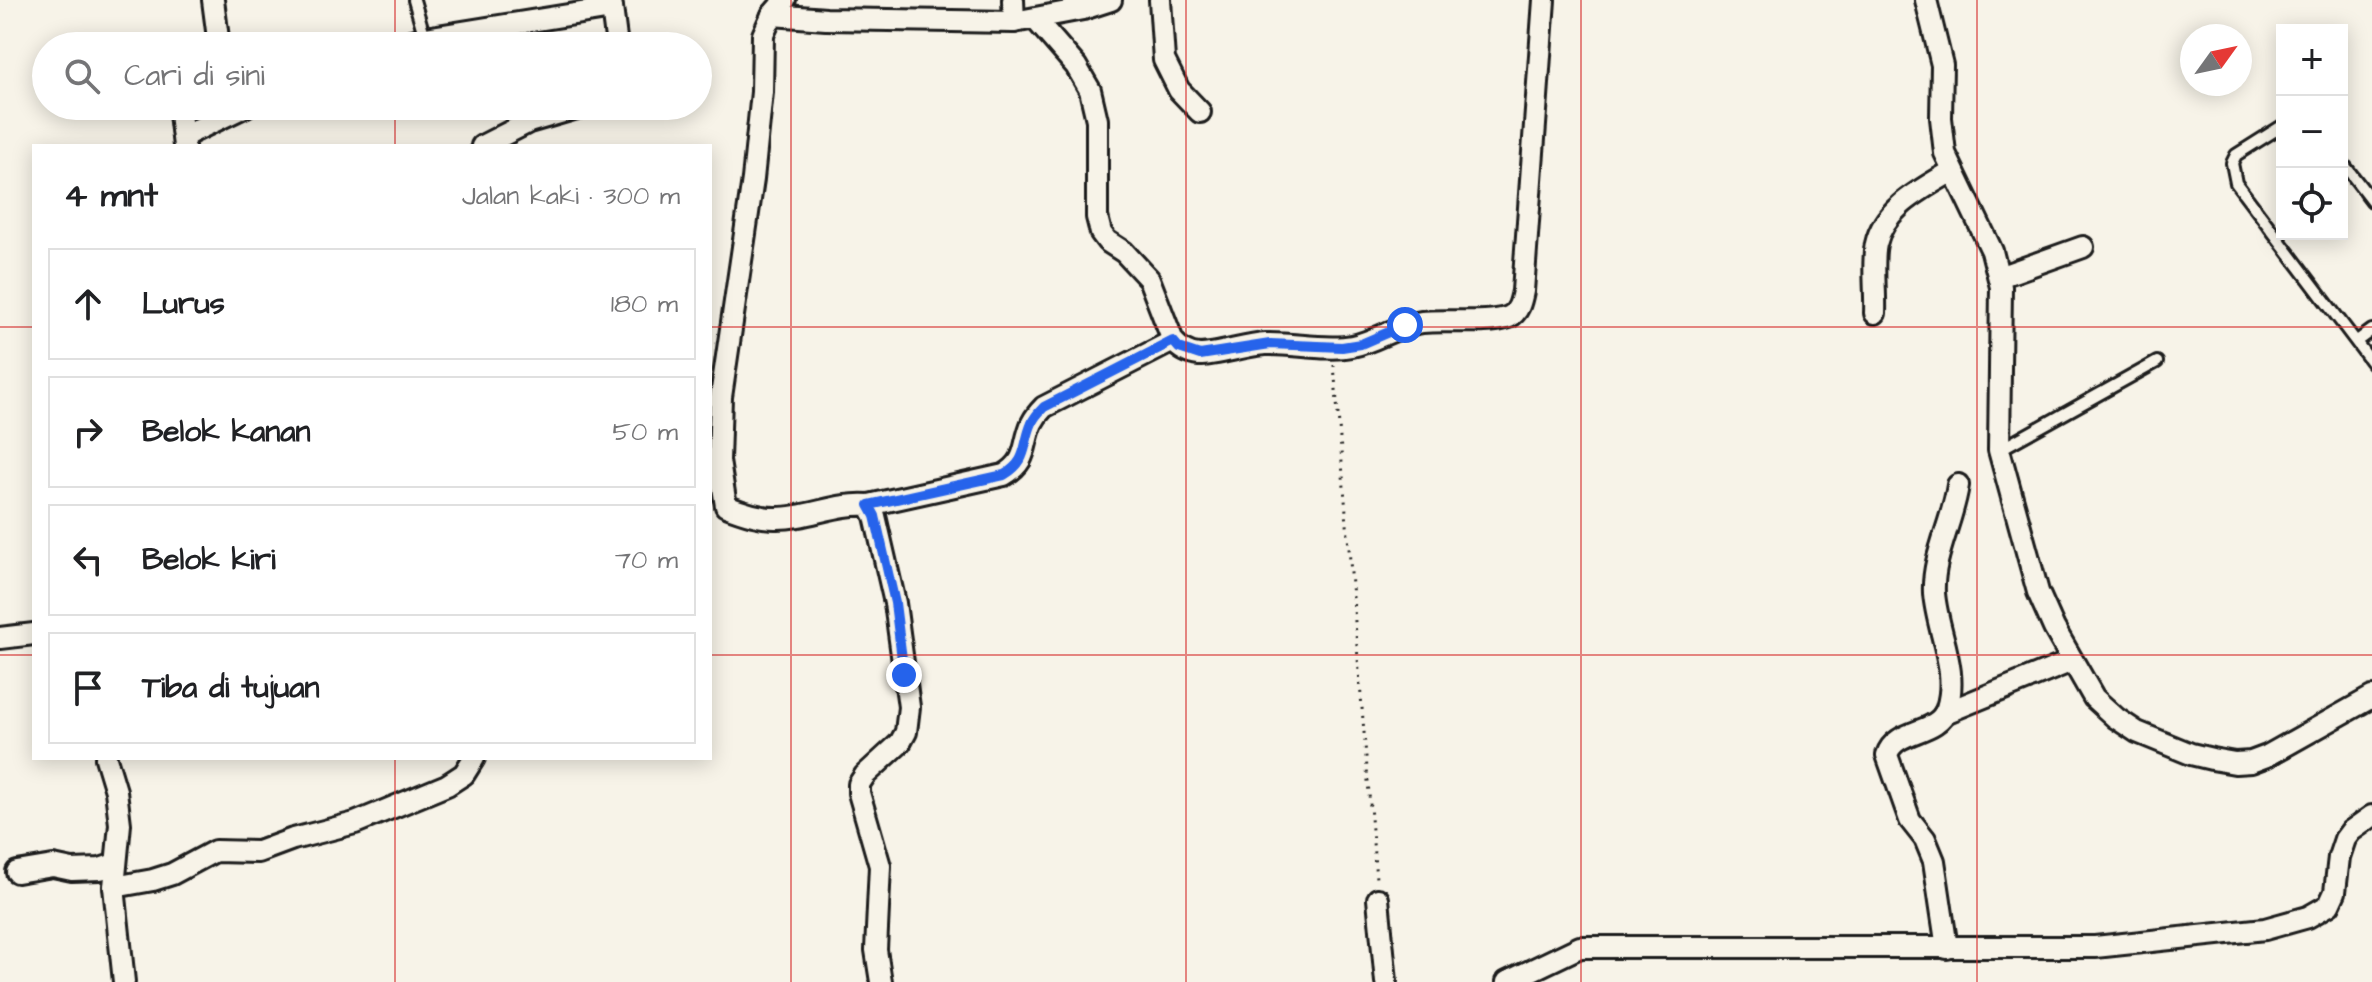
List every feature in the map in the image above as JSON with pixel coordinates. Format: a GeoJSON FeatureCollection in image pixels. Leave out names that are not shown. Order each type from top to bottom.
{"type":"FeatureCollection","features":[{"type":"Feature","properties":{"kind":"street"},"geometry":{"type":"LineString","coordinates":[[213,0],[217,32]]}},
{"type":"Feature","properties":{"kind":"street"},"geometry":{"type":"LineString","coordinates":[[1013,0],[1014,22]]}},
{"type":"Feature","properties":{"kind":"street"},"geometry":{"type":"LineString","coordinates":[[1111,0],[1036,20],[1014,22],[826,19],[778,8],[763,35],[762,92],[753,179],[721,397],[718,508],[777,519],[855,504],[869,505],[1004,475],[1014,469],[1021,459],[1033,420],[1044,407],[1173,341]]}},
{"type":"Feature","properties":{"kind":"street"},"geometry":{"type":"LineString","coordinates":[[1160,0],[1164,60],[1179,90],[1200,112]]}},
{"type":"Feature","properties":{"kind":"street"},"geometry":{"type":"LineString","coordinates":[[1036,20],[1076,66],[1090,90],[1097,120],[1097,217],[1101,233],[1149,279],[1173,341],[1179,348],[1200,355],[1270,344],[1342,347],[1361,344],[1405,325],[1497,319],[1516,312],[1523,291],[1544,0]]}},
{"type":"Feature","properties":{"kind":"street"},"geometry":{"type":"LineString","coordinates":[[1926,0],[1942,65],[1941,118],[1945,153],[1986,238],[1999,277],[1999,450],[2038,592],[2054,628],[2094,698],[2137,732],[2191,754],[2235,763],[2251,762],[2267,756],[2372,697]]}},
{"type":"Feature","properties":{"kind":"street"},"geometry":{"type":"LineString","coordinates":[[458,32],[612,4],[615,32]]}},
{"type":"Feature","properties":{"kind":"street"},"geometry":{"type":"LineString","coordinates":[[181,120],[184,141],[221,120]]}},
{"type":"Feature","properties":{"kind":"street"},"geometry":{"type":"LineString","coordinates":[[486,144],[536,120]]}},
{"type":"Feature","properties":{"kind":"street"},"geometry":{"type":"LineString","coordinates":[[1875,313],[1876,244],[1883,229],[1903,202],[1952,171]]}},
{"type":"Feature","properties":{"kind":"street"},"geometry":{"type":"LineString","coordinates":[[1999,277],[2083,247]]}},
{"type":"Feature","properties":{"kind":"street"},"geometry":{"type":"LineString","coordinates":[[1945,713],[1951,681],[1934,593],[1958,485]]}},
{"type":"Feature","properties":{"kind":"street"},"geometry":{"type":"LineString","coordinates":[[869,505],[875,516],[895,603],[909,707],[906,732],[900,743],[859,784],[880,866],[876,950],[881,982]]}},
{"type":"Feature","properties":{"kind":"street"},"geometry":{"type":"LineString","coordinates":[[0,638],[32,634]]}},
{"type":"Feature","properties":{"kind":"street"},"geometry":{"type":"LineString","coordinates":[[1947,948],[1934,861],[1930,847],[1910,820],[1887,755],[1890,747],[1896,741],[1932,725],[1945,713],[2072,661]]}},
{"type":"Feature","properties":{"kind":"street"},"geometry":{"type":"LineString","coordinates":[[107,760],[116,791],[120,824],[114,887],[124,982]]}},
{"type":"Feature","properties":{"kind":"street"},"geometry":{"type":"LineString","coordinates":[[114,887],[172,874],[215,851],[258,852],[293,839],[355,823],[447,785],[464,774],[473,760]]}},
{"type":"Feature","properties":{"kind":"street"},"geometry":{"type":"LineString","coordinates":[[1507,982],[1580,947],[2095,947],[2176,940],[2284,925],[2308,917],[2329,905],[2335,892],[2339,857],[2345,839],[2372,816]]}},
{"type":"Feature","properties":{"kind":"street"},"geometry":{"type":"LineString","coordinates":[[17,872],[53,866],[72,870],[100,869],[115,864]]}},
{"type":"Feature","properties":{"kind":"street"},"geometry":{"type":"LineString","coordinates":[[1378,899],[1386,982]]}},
{"type":"Feature","properties":{"kind":"lane"},"geometry":{"type":"LineString","coordinates":[[414,0],[423,32]]}},
{"type":"Feature","properties":{"kind":"lane"},"geometry":{"type":"LineString","coordinates":[[2276,130],[2236,155],[2232,163],[2236,183],[2372,363]]}},
{"type":"Feature","properties":{"kind":"lane"},"geometry":{"type":"LineString","coordinates":[[2347,168],[2372,201]]}},
{"type":"Feature","properties":{"kind":"lane"},"geometry":{"type":"LineString","coordinates":[[2357,341],[2372,330]]}},
{"type":"Feature","properties":{"kind":"lane"},"geometry":{"type":"LineString","coordinates":[[1999,450],[2157,362]]}},
{"type":"Feature","properties":{"kind":"path"},"geometry":{"type":"LineString","coordinates":[[1330,346],[1336,377],[1378,899]]}},
{"type":"Feature","properties":{"kind":"route"},"geometry":{"type":"LineString","coordinates":[[904,675],[895,603],[875,516],[869,505],[1004,475],[1014,469],[1021,459],[1033,420],[1044,407],[1173,341],[1188,353],[1200,355],[1270,344],[1350,347],[1405,325]]}}]}
